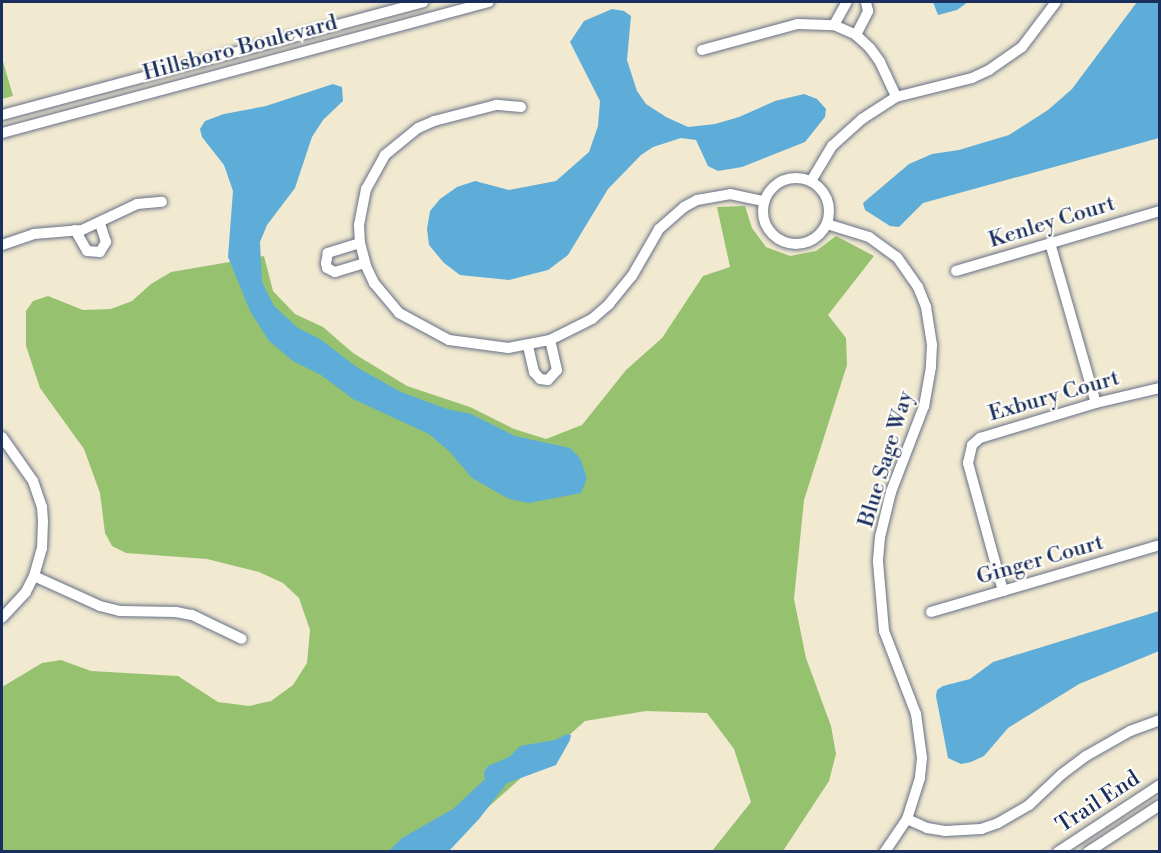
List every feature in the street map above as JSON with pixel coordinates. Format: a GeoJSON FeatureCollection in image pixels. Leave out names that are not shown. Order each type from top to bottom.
{"type":"FeatureCollection","features":[{"type":"Feature","properties":{"kind":"street","name":"Hillsboro Boulevard"},"geometry":{"type":"LineString","coordinates":[[2,115],[423,2]]}},
{"type":"Feature","properties":{"kind":"street","name":"Hillsboro Boulevard"},"geometry":{"type":"LineString","coordinates":[[2,133],[489,2]]}},
{"type":"Feature","properties":{"kind":"street"},"geometry":{"type":"LineString","coordinates":[[834,25],[847,2]]}},
{"type":"Feature","properties":{"kind":"street"},"geometry":{"type":"LineString","coordinates":[[856,35],[868,11],[866,2]]}},
{"type":"Feature","properties":{"kind":"street"},"geometry":{"type":"LineString","coordinates":[[811,181],[823,159],[844,132],[896,97],[972,78],[989,70],[1022,47],[1056,2]]}},
{"type":"Feature","properties":{"kind":"street"},"geometry":{"type":"LineString","coordinates":[[702,50],[723,42],[754,38],[798,24],[834,25],[856,35],[880,62],[896,97]]}},
{"type":"Feature","properties":{"kind":"street"},"geometry":{"type":"LineString","coordinates":[[522,107],[496,105],[434,121],[399,141],[385,155],[366,189],[359,225],[360,243],[365,263],[385,299],[399,313],[433,333],[458,342],[487,347],[528,346],[550,340],[592,319],[609,304],[632,276],[659,229],[684,207],[697,200],[730,194],[763,201]]}},
{"type":"Feature","properties":{"kind":"street"},"geometry":{"type":"LineString","coordinates":[[796,177],[811,181],[819,187],[828,201],[830,211],[827,224],[810,242],[784,243],[776,238],[766,226],[763,201],[780,182],[796,177]]}},
{"type":"Feature","properties":{"kind":"street"},"geometry":{"type":"LineString","coordinates":[[2,245],[34,234],[75,230],[100,224],[136,204],[162,202]]}},
{"type":"Feature","properties":{"kind":"street","name":"Kenley Court"},"geometry":{"type":"LineString","coordinates":[[956,271],[1160,211]]}},
{"type":"Feature","properties":{"kind":"street"},"geometry":{"type":"LineString","coordinates":[[75,230],[87,251],[100,252],[106,242],[100,224]]}},
{"type":"Feature","properties":{"kind":"street","name":"Blue Sage Way"},"geometry":{"type":"LineString","coordinates":[[827,224],[869,237],[897,256],[918,287],[930,326],[932,345],[924,406],[891,492],[878,562],[884,631],[916,714],[920,737],[920,778],[908,819],[885,852]]}},
{"type":"Feature","properties":{"kind":"street"},"geometry":{"type":"LineString","coordinates":[[360,243],[328,253],[327,268],[335,272],[365,263]]}},
{"type":"Feature","properties":{"kind":"street"},"geometry":{"type":"LineString","coordinates":[[1050,243],[1096,403]]}},
{"type":"Feature","properties":{"kind":"street"},"geometry":{"type":"LineString","coordinates":[[528,346],[536,376],[549,380],[557,370],[550,340]]}},
{"type":"Feature","properties":{"kind":"street","name":"Exbury Court"},"geometry":{"type":"LineString","coordinates":[[1003,591],[968,463],[968,454],[972,446],[980,438],[1096,403],[1160,388]]}},
{"type":"Feature","properties":{"kind":"street"},"geometry":{"type":"LineString","coordinates":[[2,437],[25,467],[42,507],[42,548],[34,576],[26,592],[2,618]]}},
{"type":"Feature","properties":{"kind":"street","name":"Ginger Court"},"geometry":{"type":"LineString","coordinates":[[931,612],[1160,545]]}},
{"type":"Feature","properties":{"kind":"street"},"geometry":{"type":"LineString","coordinates":[[34,576],[100,606],[120,611],[176,612],[192,615],[242,639]]}},
{"type":"Feature","properties":{"kind":"street"},"geometry":{"type":"LineString","coordinates":[[908,819],[927,828],[945,831],[981,829],[998,823],[1029,805],[1062,774],[1086,756],[1130,731],[1160,720]]}},
{"type":"Feature","properties":{"kind":"street","name":"Trail End"},"geometry":{"type":"LineString","coordinates":[[1058,852],[1160,786]]}},
{"type":"Feature","properties":{"kind":"street","name":"Trail End"},"geometry":{"type":"LineString","coordinates":[[1088,852],[1160,805]]}},
{"type":"Feature","properties":{"kind":"green space"},"geometry":{"type":"Polygon","coordinates":[[[2,58],[13,96],[2,99],[2,58]]]}},
{"type":"Feature","properties":{"kind":"green space"},"geometry":{"type":"Polygon","coordinates":[[[745,206],[752,228],[766,247],[790,256],[816,251],[836,236],[874,256],[828,315],[846,338],[847,365],[804,500],[794,599],[806,658],[831,726],[836,754],[829,781],[783,851],[712,851],[751,802],[734,749],[707,713],[646,711],[585,721],[475,819],[447,851],[2,852],[2,687],[42,663],[61,660],[91,671],[178,676],[218,702],[249,706],[271,701],[293,685],[307,663],[310,630],[299,598],[283,583],[259,572],[207,559],[126,553],[112,546],[105,533],[100,493],[84,449],[40,388],[26,346],[26,311],[33,301],[48,296],[83,310],[111,309],[132,301],[151,284],[171,272],[264,256],[273,291],[295,314],[323,327],[353,353],[407,386],[470,407],[514,429],[546,439],[582,425],[626,370],[662,338],[703,276],[730,267],[717,207],[745,206]]]}},
{"type":"Feature","properties":{"kind":"water"},"geometry":{"type":"Polygon","coordinates":[[[933,2],[968,2],[957,10],[938,15],[933,2]]]}},
{"type":"Feature","properties":{"kind":"water"},"geometry":{"type":"Polygon","coordinates":[[[1137,2],[1159,2],[1159,138],[923,203],[899,227],[890,226],[865,210],[863,203],[909,164],[932,154],[959,150],[1009,135],[1048,110],[1072,89],[1137,2]]]}},
{"type":"Feature","properties":{"kind":"water"},"geometry":{"type":"Polygon","coordinates":[[[612,9],[624,11],[631,16],[627,60],[637,91],[646,104],[666,117],[688,127],[715,124],[739,117],[775,101],[804,94],[817,99],[826,109],[825,117],[805,142],[742,167],[718,171],[708,166],[696,140],[681,138],[653,147],[641,155],[608,189],[568,255],[548,270],[509,280],[460,275],[444,263],[429,245],[427,229],[430,211],[440,199],[457,187],[475,181],[509,190],[556,181],[589,152],[598,126],[600,101],[570,42],[584,21],[612,9]]]}},
{"type":"Feature","properties":{"kind":"water"},"geometry":{"type":"Polygon","coordinates":[[[333,84],[342,87],[343,101],[323,120],[312,137],[295,188],[267,225],[260,242],[262,282],[274,306],[298,328],[320,339],[358,368],[401,392],[447,409],[471,414],[515,436],[570,448],[580,458],[587,478],[581,493],[529,503],[509,499],[472,478],[450,452],[429,434],[353,399],[321,375],[293,361],[269,341],[250,311],[228,257],[233,191],[224,165],[202,137],[200,129],[205,121],[224,114],[266,106],[333,84]]]}},
{"type":"Feature","properties":{"kind":"water"},"geometry":{"type":"Polygon","coordinates":[[[1159,611],[1159,651],[1079,684],[1008,728],[984,756],[961,764],[948,758],[936,696],[937,690],[943,686],[970,679],[993,662],[1159,611]]]}},
{"type":"Feature","properties":{"kind":"water"},"geometry":{"type":"Polygon","coordinates":[[[567,734],[571,735],[570,740],[556,765],[507,783],[479,819],[449,851],[389,851],[402,838],[453,809],[485,779],[484,772],[488,766],[509,757],[520,746],[555,740],[567,734]]]}}]}
